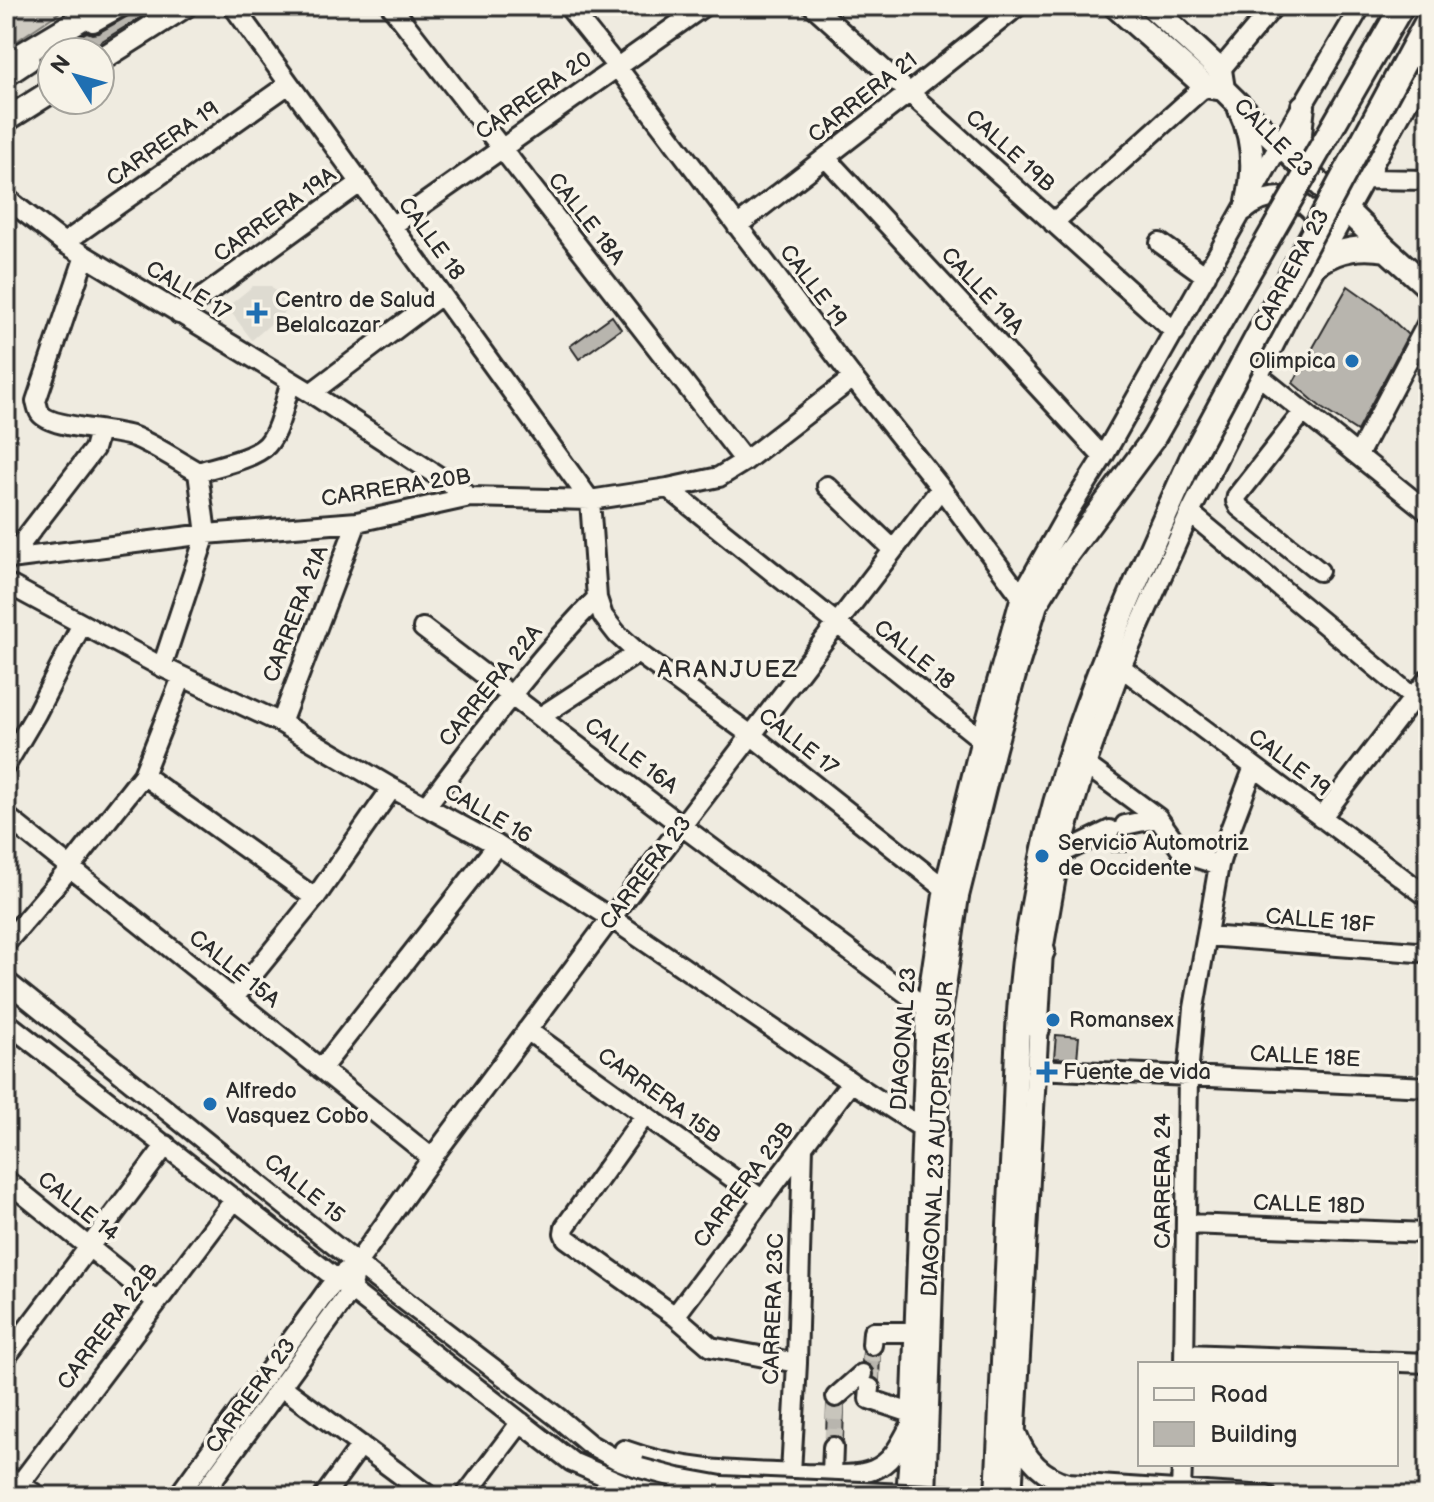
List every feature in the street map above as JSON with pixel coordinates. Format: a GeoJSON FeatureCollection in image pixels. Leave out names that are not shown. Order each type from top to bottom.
{"type":"FeatureCollection","features":[{"type":"Feature","properties":{"kind":"main road"},"geometry":{"type":"LineString","coordinates":[[6,64],[103,6]]}},
{"type":"Feature","properties":{"kind":"main road"},"geometry":{"type":"LineString","coordinates":[[116,50],[185,6]]}},
{"type":"Feature","properties":{"kind":"main road","name":"CALLE 23"},"geometry":{"type":"LineString","coordinates":[[1115,6],[1221,87]]}},
{"type":"Feature","properties":{"kind":"main road","name":"CALLE 23"},"geometry":{"type":"LineString","coordinates":[[1151,6],[1221,87],[1428,287]]}},
{"type":"Feature","properties":{"kind":"main road","name":"CARRERA 23"},"geometry":{"type":"LineString","coordinates":[[1063,560],[1153,439],[1402,6]]}},
{"type":"Feature","properties":{"kind":"main road","name":"CARRERA 23"},"geometry":{"type":"LineString","coordinates":[[1113,662],[1145,560],[1191,459],[1428,19]]}},
{"type":"Feature","properties":{"kind":"main road"},"geometry":{"type":"LineString","coordinates":[[1221,87],[1248,131],[1253,162],[1245,207]]}},
{"type":"Feature","properties":{"kind":"main road"},"geometry":{"type":"LineString","coordinates":[[6,120],[36,101]]}},
{"type":"Feature","properties":{"kind":"main road"},"geometry":{"type":"LineString","coordinates":[[1303,106],[1300,133],[1303,168]]}},
{"type":"Feature","properties":{"kind":"main road"},"geometry":{"type":"LineString","coordinates":[[1324,188],[1345,185],[1368,174]]}},
{"type":"Feature","properties":{"kind":"main road"},"geometry":{"type":"LineString","coordinates":[[1320,261],[1355,248],[1387,250]]}},
{"type":"Feature","properties":{"kind":"main road","name":"DIAGONAL 23 AUTOPISTA SUR"},"geometry":{"type":"LineString","coordinates":[[924,1496],[940,1014],[957,896],[1010,689],[1029,600],[1063,560]]}},
{"type":"Feature","properties":{"kind":"main road"},"geometry":{"type":"LineString","coordinates":[[997,1496],[1021,987],[1028,931],[1055,804],[1113,662]]}},
{"type":"Feature","properties":{"kind":"main road"},"geometry":{"type":"LineString","coordinates":[[1021,987],[1043,951]]}},
{"type":"Feature","properties":{"kind":"main road"},"geometry":{"type":"LineString","coordinates":[[1021,987],[1038,1029]]}},
{"type":"Feature","properties":{"kind":"street"},"geometry":{"type":"LineString","coordinates":[[6,77],[122,6]]}},
{"type":"Feature","properties":{"kind":"street"},"geometry":{"type":"LineString","coordinates":[[116,42],[171,6]]}},
{"type":"Feature","properties":{"kind":"street","name":"CALLE 18"},"geometry":{"type":"LineString","coordinates":[[233,6],[590,500]]}},
{"type":"Feature","properties":{"kind":"street","name":"CALLE 18A"},"geometry":{"type":"LineString","coordinates":[[391,6],[745,461]]}},
{"type":"Feature","properties":{"kind":"street","name":"CALLE 19"},"geometry":{"type":"LineString","coordinates":[[568,6],[853,378],[1029,600]]}},
{"type":"Feature","properties":{"kind":"street","name":"CARRERA 20"},"geometry":{"type":"LineString","coordinates":[[392,226],[704,6]]}},
{"type":"Feature","properties":{"kind":"street","name":"CALLE 19B"},"geometry":{"type":"LineString","coordinates":[[813,6],[1175,332]]}},
{"type":"Feature","properties":{"kind":"street","name":"CARRERA 21"},"geometry":{"type":"LineString","coordinates":[[737,226],[1018,6]]}},
{"type":"Feature","properties":{"kind":"street"},"geometry":{"type":"LineString","coordinates":[[1053,223],[1221,87],[1274,6]]}},
{"type":"Feature","properties":{"kind":"street"},"geometry":{"type":"LineString","coordinates":[[1029,600],[1069,511],[1103,457],[1361,6]]}},
{"type":"Feature","properties":{"kind":"street","name":"CARRERA 23"},"geometry":{"type":"LineString","coordinates":[[1113,662],[1258,375],[1428,65]]}},
{"type":"Feature","properties":{"kind":"street","name":"CARRERA 19"},"geometry":{"type":"LineString","coordinates":[[64,243],[289,84]]}},
{"type":"Feature","properties":{"kind":"street"},"geometry":{"type":"LineString","coordinates":[[6,113],[36,93]]}},
{"type":"Feature","properties":{"kind":"street","name":"CALLE 19A"},"geometry":{"type":"LineString","coordinates":[[826,158],[1103,457]]}},
{"type":"Feature","properties":{"kind":"street"},"geometry":{"type":"LineString","coordinates":[[1368,174],[1428,180]]}},
{"type":"Feature","properties":{"kind":"street","name":"CARRERA 19A"},"geometry":{"type":"LineString","coordinates":[[179,314],[360,183]]}},
{"type":"Feature","properties":{"kind":"street"},"geometry":{"type":"LineString","coordinates":[[1245,207],[1273,197],[1299,203],[1320,225],[1323,242],[1320,261]]}},
{"type":"Feature","properties":{"kind":"street","name":"CALLE 17"},"geometry":{"type":"LineString","coordinates":[[6,198],[64,243],[311,393],[470,497]]}},
{"type":"Feature","properties":{"kind":"street"},"geometry":{"type":"LineString","coordinates":[[1160,243],[1206,276]]}},
{"type":"Feature","properties":{"kind":"street"},"geometry":{"type":"LineString","coordinates":[[85,256],[36,401],[39,412],[47,419],[135,436],[198,472],[256,453],[267,445],[275,433],[291,381]]}},
{"type":"Feature","properties":{"kind":"street"},"geometry":{"type":"LineString","coordinates":[[311,393],[441,295]]}},
{"type":"Feature","properties":{"kind":"street"},"geometry":{"type":"LineString","coordinates":[[1358,455],[1428,322]]}},
{"type":"Feature","properties":{"kind":"street"},"geometry":{"type":"LineString","coordinates":[[1258,375],[1428,512]]}},
{"type":"Feature","properties":{"kind":"street","name":"CARRERA 20B"},"geometry":{"type":"LineString","coordinates":[[8,562],[206,534],[357,522],[470,497],[590,500],[719,477],[745,461],[853,378]]}},
{"type":"Feature","properties":{"kind":"street"},"geometry":{"type":"LineString","coordinates":[[1303,412],[1236,501],[1239,507],[1319,571]]}},
{"type":"Feature","properties":{"kind":"street"},"geometry":{"type":"LineString","coordinates":[[8,562],[94,449],[99,431]]}},
{"type":"Feature","properties":{"kind":"street"},"geometry":{"type":"LineString","coordinates":[[162,667],[206,534],[198,472]]}},
{"type":"Feature","properties":{"kind":"street"},"geometry":{"type":"LineString","coordinates":[[827,486],[893,549]]}},
{"type":"Feature","properties":{"kind":"street","name":"CALLE 18"},"geometry":{"type":"LineString","coordinates":[[668,488],[981,739]]}},
{"type":"Feature","properties":{"kind":"street","name":"CARRERA 23"},"geometry":{"type":"LineString","coordinates":[[201,1496],[281,1386],[357,1263],[432,1158],[611,918],[941,488]]}},
{"type":"Feature","properties":{"kind":"street","name":"CALLE 17"},"geometry":{"type":"LineString","coordinates":[[590,500],[597,598],[603,616],[617,634],[638,653],[751,735],[944,888]]}},
{"type":"Feature","properties":{"kind":"street"},"geometry":{"type":"LineString","coordinates":[[1190,513],[1421,704]]}},
{"type":"Feature","properties":{"kind":"street","name":"CARRERA 21A"},"geometry":{"type":"LineString","coordinates":[[281,723],[357,522]]}},
{"type":"Feature","properties":{"kind":"street","name":"CALLE 16"},"geometry":{"type":"LineString","coordinates":[[6,583],[162,667],[281,723],[497,845],[611,918],[922,1128]]}},
{"type":"Feature","properties":{"kind":"street","name":"CARRERA 22A"},"geometry":{"type":"LineString","coordinates":[[426,806],[511,696],[597,598]]}},
{"type":"Feature","properties":{"kind":"street","name":"DIAGONAL 23"},"geometry":{"type":"LineString","coordinates":[[906,1496],[926,1008],[944,888],[981,739],[1029,600]]}},
{"type":"Feature","properties":{"kind":"street"},"geometry":{"type":"LineString","coordinates":[[6,765],[82,624]]}},
{"type":"Feature","properties":{"kind":"street","name":"CALLE 16A"},"geometry":{"type":"LineString","coordinates":[[423,628],[926,1008]]}},
{"type":"Feature","properties":{"kind":"street"},"geometry":{"type":"LineString","coordinates":[[540,717],[638,653]]}},
{"type":"Feature","properties":{"kind":"street"},"geometry":{"type":"LineString","coordinates":[[1012,1496],[1043,951],[1060,854],[1113,662]]}},
{"type":"Feature","properties":{"kind":"street","name":"CALLE 19"},"geometry":{"type":"LineString","coordinates":[[1113,662],[1428,897]]}},
{"type":"Feature","properties":{"kind":"street"},"geometry":{"type":"LineString","coordinates":[[6,943],[143,775],[182,677]]}},
{"type":"Feature","properties":{"kind":"street"},"geometry":{"type":"LineString","coordinates":[[1321,818],[1421,704],[1428,679]]}},
{"type":"Feature","properties":{"kind":"street"},"geometry":{"type":"LineString","coordinates":[[1086,765],[1158,818],[1184,854],[1219,865]]}},
{"type":"Feature","properties":{"kind":"street","name":"CARRERA 24"},"geometry":{"type":"LineString","coordinates":[[1185,1359],[1188,1075],[1194,1008],[1219,865],[1254,767]]}},
{"type":"Feature","properties":{"kind":"street"},"geometry":{"type":"LineString","coordinates":[[143,775],[315,898]]}},
{"type":"Feature","properties":{"kind":"street"},"geometry":{"type":"LineString","coordinates":[[233,999],[315,898],[392,788]]}},
{"type":"Feature","properties":{"kind":"street","name":"CALLE 15A"},"geometry":{"type":"LineString","coordinates":[[6,816],[432,1158]]}},
{"type":"Feature","properties":{"kind":"street"},"geometry":{"type":"LineString","coordinates":[[1060,854],[1118,828],[1158,818]]}},
{"type":"Feature","properties":{"kind":"street"},"geometry":{"type":"LineString","coordinates":[[321,1069],[497,845]]}},
{"type":"Feature","properties":{"kind":"street","name":"CALLE 18F"},"geometry":{"type":"LineString","coordinates":[[1207,936],[1428,951]]}},
{"type":"Feature","properties":{"kind":"street","name":"CALLE 15"},"geometry":{"type":"LineString","coordinates":[[6,981],[357,1263],[557,1417]]}},
{"type":"Feature","properties":{"kind":"street"},"geometry":{"type":"LineString","coordinates":[[6,1022],[572,1462],[627,1491],[668,1496]]}},
{"type":"Feature","properties":{"kind":"street","name":"CARRERA 15B"},"geometry":{"type":"LineString","coordinates":[[527,1030],[763,1200]]}},
{"type":"Feature","properties":{"kind":"street","name":"CALLE 18E"},"geometry":{"type":"LineString","coordinates":[[1036,1069],[1428,1087]]}},
{"type":"Feature","properties":{"kind":"street","name":"CARRERA 23B"},"geometry":{"type":"LineString","coordinates":[[675,1316],[851,1082]]}},
{"type":"Feature","properties":{"kind":"street"},"geometry":{"type":"LineString","coordinates":[[645,1115],[565,1227],[566,1238],[675,1316],[711,1347],[797,1363]]}},
{"type":"Feature","properties":{"kind":"street"},"geometry":{"type":"LineString","coordinates":[[6,1357],[166,1145]]}},
{"type":"Feature","properties":{"kind":"street","name":"CARRERA 23C"},"geometry":{"type":"LineString","coordinates":[[791,1473],[803,1146]]}},
{"type":"Feature","properties":{"kind":"street","name":"CALLE 14"},"geometry":{"type":"LineString","coordinates":[[6,1180],[157,1302]]}},
{"type":"Feature","properties":{"kind":"street","name":"CARRERA 22B"},"geometry":{"type":"LineString","coordinates":[[10,1479],[157,1302],[235,1199]]}},
{"type":"Feature","properties":{"kind":"street","name":"CALLE 18D"},"geometry":{"type":"LineString","coordinates":[[1188,1224],[1428,1233]]}},
{"type":"Feature","properties":{"kind":"street","name":"CARRERA 23"},"geometry":{"type":"LineString","coordinates":[[178,1496],[344,1284]]}},
{"type":"Feature","properties":{"kind":"street"},"geometry":{"type":"LineString","coordinates":[[872,1345],[873,1332],[914,1332]]}},
{"type":"Feature","properties":{"kind":"street"},"geometry":{"type":"LineString","coordinates":[[1185,1359],[1367,1362]]}},
{"type":"Feature","properties":{"kind":"street"},"geometry":{"type":"LineString","coordinates":[[1398,1363],[1428,1363]]}},
{"type":"Feature","properties":{"kind":"street"},"geometry":{"type":"LineString","coordinates":[[557,1417],[619,1448],[676,1465],[718,1471],[832,1474],[866,1472],[888,1462],[898,1449],[911,1420],[869,1399],[866,1381],[836,1397]]}},
{"type":"Feature","properties":{"kind":"street"},"geometry":{"type":"LineString","coordinates":[[281,1386],[429,1496]]}},
{"type":"Feature","properties":{"kind":"street"},"geometry":{"type":"LineString","coordinates":[[557,1417],[589,1444],[616,1459],[678,1478],[722,1486],[952,1496]]}},
{"type":"Feature","properties":{"kind":"street"},"geometry":{"type":"LineString","coordinates":[[465,1496],[521,1422]]}},
{"type":"Feature","properties":{"kind":"street"},"geometry":{"type":"LineString","coordinates":[[1016,1432],[1034,1464],[1045,1474],[1062,1482],[1267,1496]]}},
{"type":"Feature","properties":{"kind":"street"},"geometry":{"type":"LineString","coordinates":[[324,1496],[361,1445]]}},
{"type":"Feature","properties":{"kind":"street"},"geometry":{"type":"LineString","coordinates":[[832,1474],[833,1447]]}},
{"type":"Feature","properties":{"kind":"street"},"geometry":{"type":"LineString","coordinates":[[1181,1491],[1182,1466]]}},
{"type":"Feature","properties":{"kind":"street"},"geometry":{"type":"LineString","coordinates":[[10,1479],[38,1496]]}},
{"type":"Feature","properties":{"kind":"shaded area"},"geometry":{"type":"Polygon","coordinates":[[[6,6],[69,6],[6,48],[6,6]]]}},
{"type":"Feature","properties":{"kind":"shaded area","name":"Centro de Salud Belalcazar"},"geometry":{"type":"Polygon","coordinates":[[[253,286],[271,286],[289,308],[252,340],[227,307],[253,286]]]}},
{"type":"Feature","properties":{"kind":"building"},"geometry":{"type":"Polygon","coordinates":[[[137,6],[143,16],[110,36],[80,36],[87,32],[98,33],[137,6]]]}},
{"type":"Feature","properties":{"kind":"building","name":"Olimpica"},"geometry":{"type":"Polygon","coordinates":[[[1348,286],[1382,310],[1408,335],[1357,431],[1323,409],[1293,383],[1348,286]]]}},
{"type":"Feature","properties":{"kind":"building"},"geometry":{"type":"Polygon","coordinates":[[[612,316],[621,329],[579,359],[570,346],[612,316]]]}},
{"type":"Feature","properties":{"kind":"building"},"geometry":{"type":"Polygon","coordinates":[[[1120,836],[1126,837],[1126,852],[1111,852],[1110,843],[1120,836]]]}},
{"type":"Feature","properties":{"kind":"building"},"geometry":{"type":"Polygon","coordinates":[[[1056,1035],[1079,1037],[1077,1059],[1054,1058],[1056,1035]]]}},
{"type":"Feature","properties":{"kind":"building"},"geometry":{"type":"Polygon","coordinates":[[[863,1352],[872,1357],[880,1353],[879,1380],[874,1377],[870,1366],[862,1362],[863,1352]]]}},
{"type":"Feature","properties":{"kind":"building"},"geometry":{"type":"Polygon","coordinates":[[[827,1405],[838,1409],[844,1406],[843,1440],[834,1435],[826,1438],[827,1405]]]}},
{"type":"Feature","properties":{"kind":"tunnel"},"geometry":{"type":"LineString","coordinates":[[870,1388],[872,1345]]}},
{"type":"Feature","properties":{"kind":"tunnel"},"geometry":{"type":"LineString","coordinates":[[833,1447],[836,1397]]}},
{"type":"Feature","properties":{"kind":"place","name":"Centro de Salud Belalcazar"},"geometry":{"type":"Point","coordinates":[257,313]}},
{"type":"Feature","properties":{"kind":"place","name":"Olimpica"},"geometry":{"type":"Point","coordinates":[1352,361]}},
{"type":"Feature","properties":{"kind":"place","name":"Servicio Automotriz de Occidente"},"geometry":{"type":"Point","coordinates":[1042,856]}},
{"type":"Feature","properties":{"kind":"place","name":"Romansex"},"geometry":{"type":"Point","coordinates":[1053,1020]}},
{"type":"Feature","properties":{"kind":"place","name":"Fuente de vida"},"geometry":{"type":"Point","coordinates":[1047,1072]}},
{"type":"Feature","properties":{"kind":"place","name":"Alfredo Vasquez Cobo"},"geometry":{"type":"Point","coordinates":[210,1104]}},
{"type":"Feature","properties":{"kind":"district","name":"ARANJUEZ"},"geometry":{"type":"Point","coordinates":[728,669]}}]}
